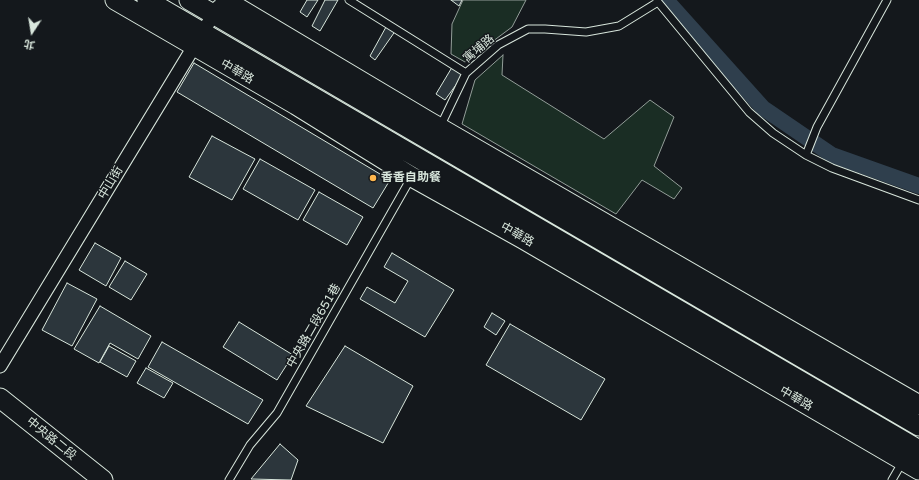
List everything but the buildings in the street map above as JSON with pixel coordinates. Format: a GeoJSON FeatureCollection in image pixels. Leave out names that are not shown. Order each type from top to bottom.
{"type":"FeatureCollection","features":[{"type":"Feature","properties":{"kind":"main road","name":"中華路"},"geometry":{"type":"LineString","coordinates":[[115,0],[199,40]]}},
{"type":"Feature","properties":{"kind":"main road","name":"中華路"},"geometry":{"type":"LineString","coordinates":[[147,0],[199,40],[296,105],[424,156],[919,405]]}},
{"type":"Feature","properties":{"kind":"main road","name":"中華路"},"geometry":{"type":"LineString","coordinates":[[189,0],[220,5],[424,156],[523,239],[912,444]]}},
{"type":"Feature","properties":{"kind":"main road","name":"中華路"},"geometry":{"type":"LineString","coordinates":[[424,156],[912,444],[919,470]]}},
{"type":"Feature","properties":{"kind":"main road","name":"中央路二段"},"geometry":{"type":"LineString","coordinates":[[0,398],[103,480]]}},
{"type":"Feature","properties":{"kind":"street","name":"中山街"},"geometry":{"type":"LineString","coordinates":[[0,366],[220,5]]}},
{"type":"Feature","properties":{"kind":"lane"},"geometry":{"type":"LineString","coordinates":[[349,0],[466,73]]}},
{"type":"Feature","properties":{"kind":"lane"},"geometry":{"type":"LineString","coordinates":[[806,155],[817,127],[887,0]]}},
{"type":"Feature","properties":{"kind":"lane"},"geometry":{"type":"LineString","coordinates":[[657,1],[749,112],[773,133],[806,155],[832,168],[919,200]]}},
{"type":"Feature","properties":{"kind":"lane","name":"寓埔路"},"geometry":{"type":"LineString","coordinates":[[424,156],[466,73],[498,45],[528,30],[545,29],[586,32],[620,26],[657,1]]}},
{"type":"Feature","properties":{"kind":"lane","name":"中央路二段651巷"},"geometry":{"type":"LineString","coordinates":[[229,480],[250,445],[277,413],[424,156]]}},
{"type":"Feature","properties":{"kind":"lane"},"geometry":{"type":"LineString","coordinates":[[892,480],[912,444]]}},
{"type":"Feature","properties":{"kind":"green space"},"geometry":{"type":"Polygon","coordinates":[[[463,0],[526,0],[512,27],[465,62],[451,54],[452,24],[463,0]]]}},
{"type":"Feature","properties":{"kind":"green space"},"geometry":{"type":"Polygon","coordinates":[[[503,55],[502,75],[604,139],[650,100],[674,117],[654,166],[682,188],[674,199],[642,180],[616,214],[462,124],[475,80],[503,55]]]}},
{"type":"Feature","properties":{"kind":"waterway"},"geometry":{"type":"LineString","coordinates":[[666,0],[763,108],[832,155],[919,186]]}},
{"type":"Feature","properties":{"kind":"place","name":"香香自助餐"},"geometry":{"type":"Point","coordinates":[373,178]}}]}
